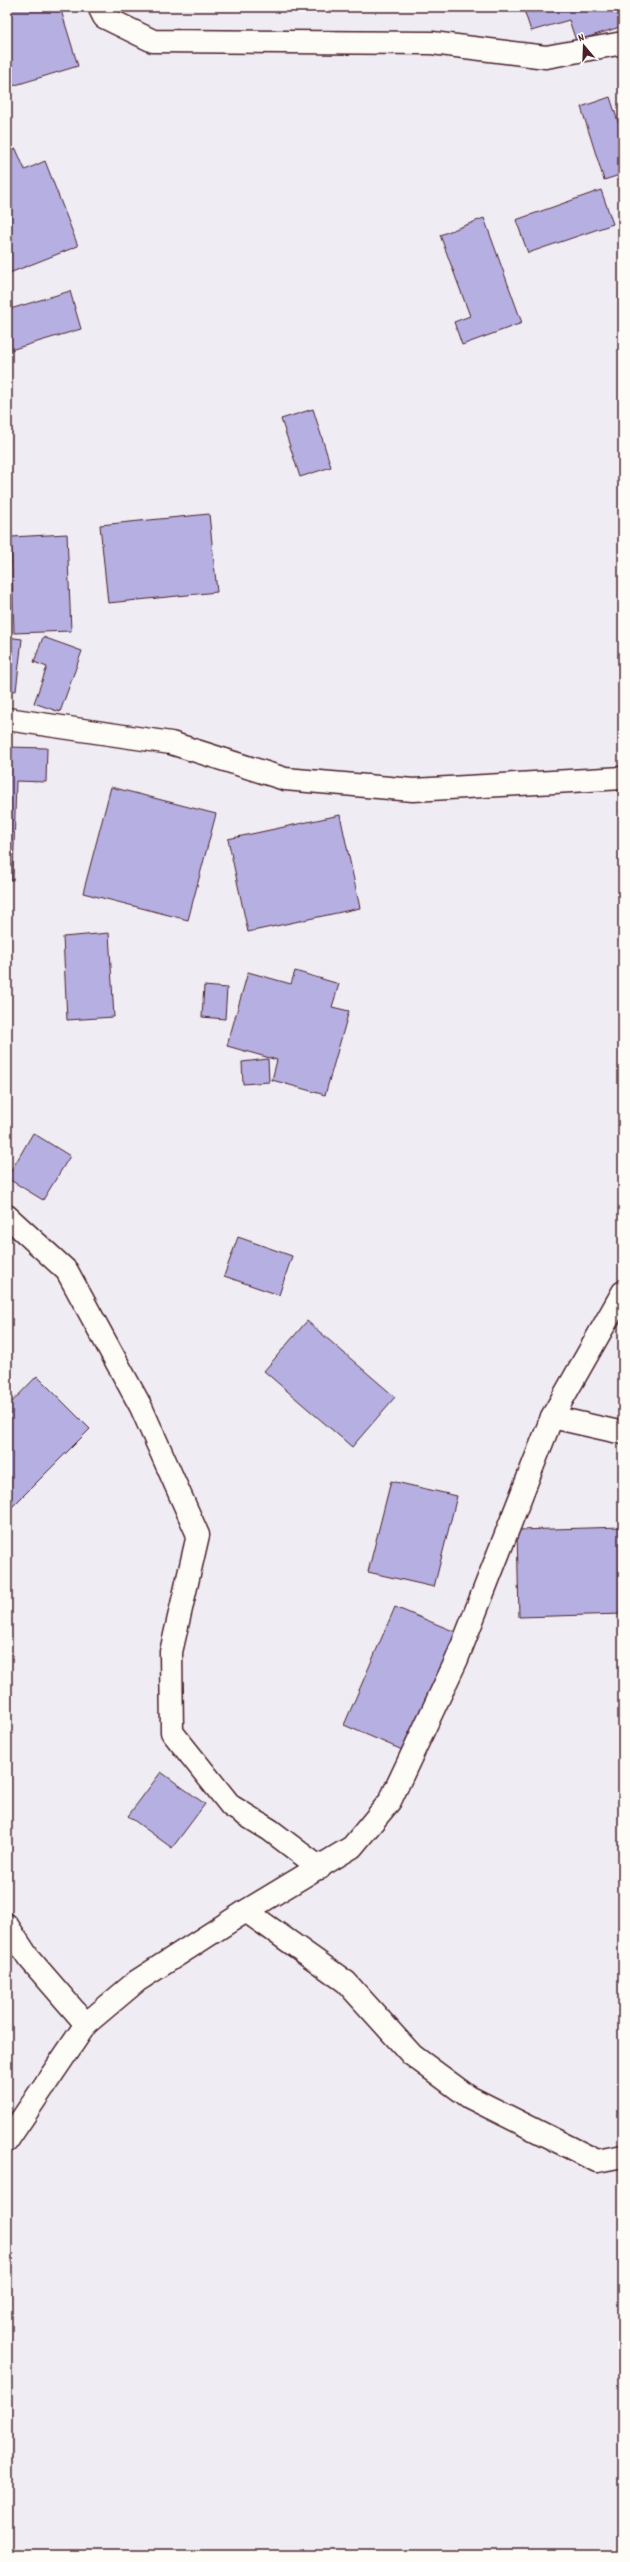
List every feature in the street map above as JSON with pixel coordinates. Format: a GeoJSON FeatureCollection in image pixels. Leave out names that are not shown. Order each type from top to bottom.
{"type":"FeatureCollection","features":[{"type":"Feature","properties":{"kind":"street"},"geometry":{"type":"LineString","coordinates":[[99,7],[104,17],[153,40],[432,43],[546,57],[623,43]]}},
{"type":"Feature","properties":{"kind":"street"},"geometry":{"type":"LineString","coordinates":[[7,719],[171,743],[285,779],[414,790],[623,778]]}},
{"type":"Feature","properties":{"kind":"street"},"geometry":{"type":"LineString","coordinates":[[7,1216],[67,1271],[141,1407],[198,1535],[171,1652],[172,1732],[231,1806],[270,1830],[320,1868]]}},
{"type":"Feature","properties":{"kind":"street"},"geometry":{"type":"LineString","coordinates":[[7,2141],[86,2024],[137,1981],[246,1911],[320,1868],[352,1847],[390,1801],[457,1659],[552,1416],[623,1292]]}},
{"type":"Feature","properties":{"kind":"street"},"geometry":{"type":"LineString","coordinates":[[552,1416],[623,1433]]}},
{"type":"Feature","properties":{"kind":"street"},"geometry":{"type":"LineString","coordinates":[[246,1911],[346,1982],[412,2055],[469,2097],[597,2162],[623,2156]]}},
{"type":"Feature","properties":{"kind":"street"},"geometry":{"type":"LineString","coordinates":[[7,1925],[28,1957],[86,2024]]}},
{"type":"Feature","properties":{"kind":"building"},"geometry":{"type":"Polygon","coordinates":[[[7,7],[60,7],[78,66],[9,87],[7,80],[7,7]]]}},
{"type":"Feature","properties":{"kind":"building"},"geometry":{"type":"Polygon","coordinates":[[[523,7],[623,7],[623,26],[576,41],[569,20],[531,31],[523,7]]]}},
{"type":"Feature","properties":{"kind":"building"},"geometry":{"type":"Polygon","coordinates":[[[610,97],[623,137],[623,174],[604,180],[581,107],[610,97]]]}},
{"type":"Feature","properties":{"kind":"building"},"geometry":{"type":"Polygon","coordinates":[[[16,149],[25,170],[45,161],[78,246],[7,274],[7,152],[16,149]]]}},
{"type":"Feature","properties":{"kind":"building"},"geometry":{"type":"Polygon","coordinates":[[[601,190],[613,224],[528,253],[516,220],[601,190]]]}},
{"type":"Feature","properties":{"kind":"building"},"geometry":{"type":"Polygon","coordinates":[[[484,218],[522,323],[462,345],[454,322],[470,316],[440,235],[484,218]]]}},
{"type":"Feature","properties":{"kind":"building"},"geometry":{"type":"Polygon","coordinates":[[[70,291],[81,329],[7,351],[7,310],[70,291]]]}},
{"type":"Feature","properties":{"kind":"building"},"geometry":{"type":"Polygon","coordinates":[[[313,409],[331,467],[300,477],[281,419],[313,409]]]}},
{"type":"Feature","properties":{"kind":"building"},"geometry":{"type":"Polygon","coordinates":[[[209,514],[217,592],[108,603],[100,525],[209,514]]]}},
{"type":"Feature","properties":{"kind":"building"},"geometry":{"type":"Polygon","coordinates":[[[67,534],[71,631],[14,633],[11,537],[67,534]]]}},
{"type":"Feature","properties":{"kind":"building"},"geometry":{"type":"Polygon","coordinates":[[[7,637],[22,639],[16,691],[7,690],[7,637]]]}},
{"type":"Feature","properties":{"kind":"building"},"geometry":{"type":"Polygon","coordinates":[[[43,637],[82,651],[60,712],[34,703],[47,667],[34,662],[43,637]]]}},
{"type":"Feature","properties":{"kind":"building"},"geometry":{"type":"Polygon","coordinates":[[[7,747],[47,748],[46,782],[16,781],[13,880],[7,880],[7,747]]]}},
{"type":"Feature","properties":{"kind":"building"},"geometry":{"type":"Polygon","coordinates":[[[111,787],[216,814],[188,920],[83,893],[111,787]]]}},
{"type":"Feature","properties":{"kind":"building"},"geometry":{"type":"Polygon","coordinates":[[[340,815],[360,908],[248,932],[228,839],[340,815]]]}},
{"type":"Feature","properties":{"kind":"building"},"geometry":{"type":"Polygon","coordinates":[[[109,933],[114,1017],[67,1020],[63,937],[109,933]]]}},
{"type":"Feature","properties":{"kind":"building"},"geometry":{"type":"Polygon","coordinates":[[[295,971],[339,984],[332,1007],[349,1011],[325,1095],[272,1080],[277,1060],[227,1046],[248,972],[291,984],[295,971]]]}},
{"type":"Feature","properties":{"kind":"building"},"geometry":{"type":"Polygon","coordinates":[[[204,986],[227,988],[225,1019],[202,1017],[204,986]]]}},
{"type":"Feature","properties":{"kind":"building"},"geometry":{"type":"Polygon","coordinates":[[[268,1059],[269,1082],[243,1084],[242,1062],[268,1059]]]}},
{"type":"Feature","properties":{"kind":"building"},"geometry":{"type":"Polygon","coordinates":[[[33,1133],[70,1156],[43,1200],[7,1178],[33,1133]]]}},
{"type":"Feature","properties":{"kind":"building"},"geometry":{"type":"Polygon","coordinates":[[[238,1237],[292,1256],[279,1295],[224,1276],[238,1237]]]}},
{"type":"Feature","properties":{"kind":"building"},"geometry":{"type":"Polygon","coordinates":[[[307,1321],[395,1397],[352,1447],[264,1371],[307,1321]]]}},
{"type":"Feature","properties":{"kind":"building"},"geometry":{"type":"Polygon","coordinates":[[[37,1376],[90,1429],[7,1512],[7,1407],[37,1376]]]}},
{"type":"Feature","properties":{"kind":"building"},"geometry":{"type":"Polygon","coordinates":[[[391,1481],[457,1496],[434,1587],[368,1572],[391,1481]]]}},
{"type":"Feature","properties":{"kind":"building"},"geometry":{"type":"Polygon","coordinates":[[[623,1527],[623,1614],[519,1617],[517,1530],[623,1527]]]}},
{"type":"Feature","properties":{"kind":"building"},"geometry":{"type":"Polygon","coordinates":[[[395,1607],[458,1633],[407,1752],[344,1725],[395,1607]]]}},
{"type":"Feature","properties":{"kind":"building"},"geometry":{"type":"Polygon","coordinates":[[[161,1772],[205,1804],[172,1848],[128,1816],[161,1772]]]}}]}
